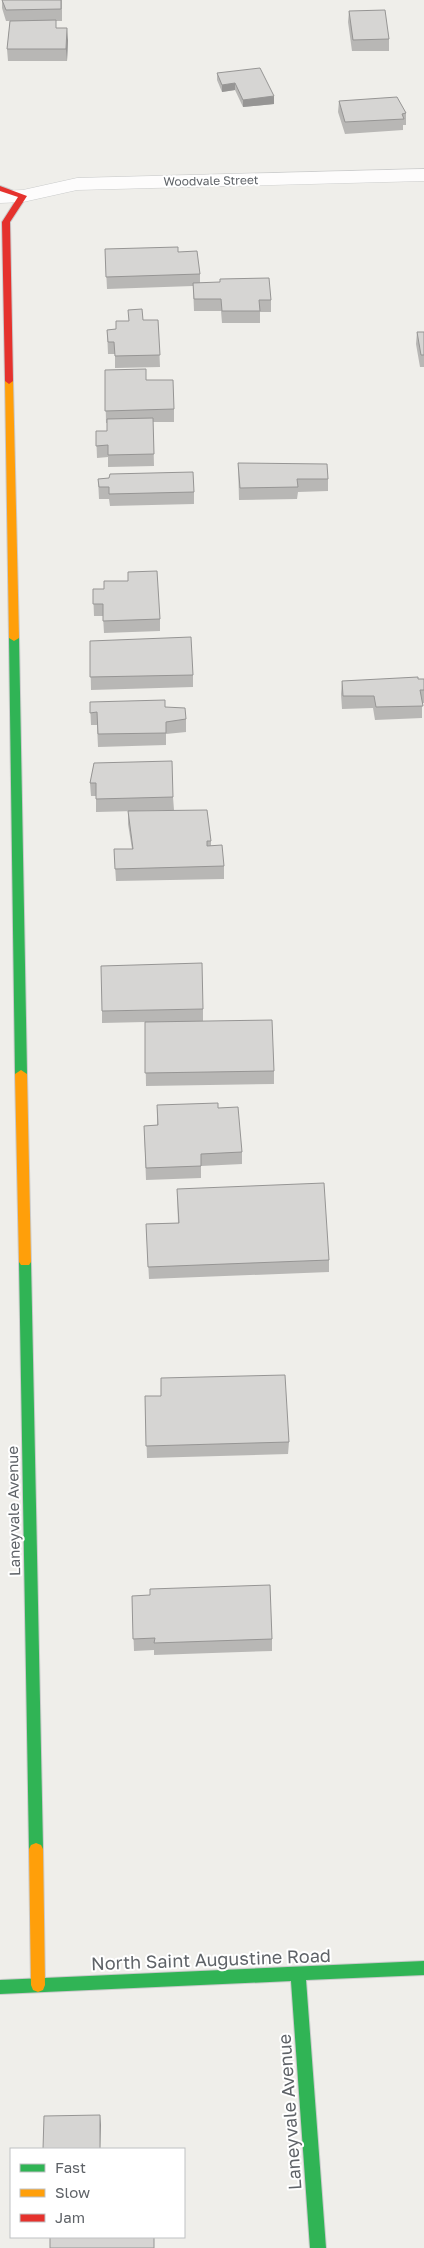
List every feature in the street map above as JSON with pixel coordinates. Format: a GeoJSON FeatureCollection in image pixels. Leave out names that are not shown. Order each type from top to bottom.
{"type":"FeatureCollection","features":[{"type":"Feature","properties":{"kind":"street","name":"Woodvale Street"},"geometry":{"type":"LineString","coordinates":[[0,197],[23,196],[77,184],[424,175]]}},
{"type":"Feature","properties":{"kind":"street"},"geometry":{"type":"LineString","coordinates":[[0,188],[23,196]]}},
{"type":"Feature","properties":{"kind":"street","name":"Laneyvale Avenue"},"geometry":{"type":"LineString","coordinates":[[23,196],[6,222],[38,1985]]}},
{"type":"Feature","properties":{"kind":"street","name":"North Saint Augustine Road"},"geometry":{"type":"LineString","coordinates":[[0,1987],[424,1968]]}},
{"type":"Feature","properties":{"kind":"street","name":"Laneyvale Avenue"},"geometry":{"type":"LineString","coordinates":[[298,1974],[318,2248]]}},
{"type":"Feature","properties":{"kind":"building"},"geometry":{"type":"Polygon","coordinates":[[[2,0],[61,0],[61,9],[6,10],[2,0]]]}},
{"type":"Feature","properties":{"kind":"building"},"geometry":{"type":"Polygon","coordinates":[[[385,10],[389,39],[353,40],[349,11],[385,10]]]}},
{"type":"Feature","properties":{"kind":"building"},"geometry":{"type":"Polygon","coordinates":[[[56,20],[56,28],[67,28],[66,49],[7,49],[10,21],[56,20]]]}},
{"type":"Feature","properties":{"kind":"building"},"geometry":{"type":"Polygon","coordinates":[[[260,68],[274,96],[243,100],[235,83],[222,85],[217,73],[260,68]]]}},
{"type":"Feature","properties":{"kind":"building"},"geometry":{"type":"Polygon","coordinates":[[[397,97],[406,113],[402,114],[404,119],[345,122],[339,101],[397,97]]]}},
{"type":"Feature","properties":{"kind":"building"},"geometry":{"type":"Polygon","coordinates":[[[178,247],[178,252],[197,251],[200,274],[106,277],[105,249],[178,247]]]}},
{"type":"Feature","properties":{"kind":"building"},"geometry":{"type":"Polygon","coordinates":[[[269,278],[271,300],[259,300],[260,311],[222,311],[221,299],[194,299],[193,283],[220,282],[220,279],[269,278]]]}},
{"type":"Feature","properties":{"kind":"building"},"geometry":{"type":"Polygon","coordinates":[[[142,309],[143,320],[158,320],[160,355],[115,356],[114,342],[108,342],[107,330],[116,329],[116,321],[129,321],[128,310],[142,309]]]}},
{"type":"Feature","properties":{"kind":"building"},"geometry":{"type":"Polygon","coordinates":[[[417,332],[424,332],[424,355],[421,355],[417,332]]]}},
{"type":"Feature","properties":{"kind":"building"},"geometry":{"type":"Polygon","coordinates":[[[146,369],[146,380],[173,380],[174,409],[105,411],[105,370],[146,369]]]}},
{"type":"Feature","properties":{"kind":"building"},"geometry":{"type":"Polygon","coordinates":[[[153,418],[154,454],[108,455],[108,445],[96,446],[96,431],[107,431],[107,419],[153,418]]]}},
{"type":"Feature","properties":{"kind":"building"},"geometry":{"type":"Polygon","coordinates":[[[238,463],[327,464],[328,479],[297,479],[298,487],[240,488],[238,463]]]}},
{"type":"Feature","properties":{"kind":"building"},"geometry":{"type":"Polygon","coordinates":[[[193,472],[194,492],[109,494],[109,487],[99,487],[98,479],[109,478],[110,474],[193,472]]]}},
{"type":"Feature","properties":{"kind":"building"},"geometry":{"type":"Polygon","coordinates":[[[157,571],[160,619],[103,621],[103,604],[93,604],[93,589],[104,589],[104,581],[128,581],[128,572],[157,571]]]}},
{"type":"Feature","properties":{"kind":"building"},"geometry":{"type":"Polygon","coordinates":[[[191,637],[193,675],[90,677],[90,641],[191,637]]]}},
{"type":"Feature","properties":{"kind":"building"},"geometry":{"type":"Polygon","coordinates":[[[418,677],[418,679],[424,679],[424,690],[420,690],[423,706],[376,707],[374,696],[343,696],[342,681],[418,677]]]}},
{"type":"Feature","properties":{"kind":"building"},"geometry":{"type":"Polygon","coordinates":[[[165,700],[165,707],[185,708],[186,719],[166,722],[166,733],[98,734],[97,712],[90,713],[90,702],[165,700]]]}},
{"type":"Feature","properties":{"kind":"building"},"geometry":{"type":"Polygon","coordinates":[[[172,761],[173,797],[96,799],[96,783],[90,783],[94,763],[172,761]]]}},
{"type":"Feature","properties":{"kind":"building"},"geometry":{"type":"Polygon","coordinates":[[[207,810],[211,841],[207,841],[207,846],[222,845],[224,866],[115,869],[114,849],[133,849],[128,811],[207,810]]]}},
{"type":"Feature","properties":{"kind":"building"},"geometry":{"type":"Polygon","coordinates":[[[202,963],[203,1009],[102,1011],[101,966],[202,963]]]}},
{"type":"Feature","properties":{"kind":"building"},"geometry":{"type":"Polygon","coordinates":[[[272,1020],[274,1071],[145,1073],[145,1022],[272,1020]]]}},
{"type":"Feature","properties":{"kind":"building"},"geometry":{"type":"Polygon","coordinates":[[[218,1103],[218,1108],[238,1107],[242,1152],[201,1154],[201,1166],[146,1168],[144,1126],[158,1125],[157,1105],[218,1103]]]}},
{"type":"Feature","properties":{"kind":"building"},"geometry":{"type":"Polygon","coordinates":[[[324,1183],[329,1260],[148,1267],[146,1224],[179,1223],[177,1189],[324,1183]]]}},
{"type":"Feature","properties":{"kind":"building"},"geometry":{"type":"Polygon","coordinates":[[[285,1375],[289,1442],[146,1446],[145,1396],[161,1396],[161,1378],[285,1375]]]}},
{"type":"Feature","properties":{"kind":"building"},"geometry":{"type":"Polygon","coordinates":[[[270,1585],[272,1639],[154,1643],[155,1638],[133,1639],[132,1596],[150,1595],[150,1589],[270,1585]]]}},
{"type":"Feature","properties":{"kind":"building"},"geometry":{"type":"Polygon","coordinates":[[[100,2115],[100,2148],[43,2148],[44,2116],[100,2115]]]}},
{"type":"Feature","properties":{"kind":"building"},"geometry":{"type":"Polygon","coordinates":[[[50,2238],[154,2238],[154,2248],[50,2248],[50,2238]]]}},
{"type":"Feature","properties":{"kind":"traffic: fast"},"geometry":{"type":"LineString","coordinates":[[14,638],[21,1074]]}},
{"type":"Feature","properties":{"kind":"traffic: fast"},"geometry":{"type":"LineString","coordinates":[[25,1262],[36,1849]]}},
{"type":"Feature","properties":{"kind":"traffic: fast"},"geometry":{"type":"LineString","coordinates":[[0,1987],[424,1968]]}},
{"type":"Feature","properties":{"kind":"traffic: fast"},"geometry":{"type":"LineString","coordinates":[[298,1974],[318,2248]]}},
{"type":"Feature","properties":{"kind":"traffic: slow"},"geometry":{"type":"LineString","coordinates":[[9,381],[14,638]]}},
{"type":"Feature","properties":{"kind":"traffic: slow"},"geometry":{"type":"LineString","coordinates":[[21,1074],[25,1262]]}},
{"type":"Feature","properties":{"kind":"traffic: slow"},"geometry":{"type":"LineString","coordinates":[[36,1849],[38,1985]]}},
{"type":"Feature","properties":{"kind":"traffic: jam"},"geometry":{"type":"LineString","coordinates":[[0,188],[23,196],[6,222],[9,381]]}}]}
